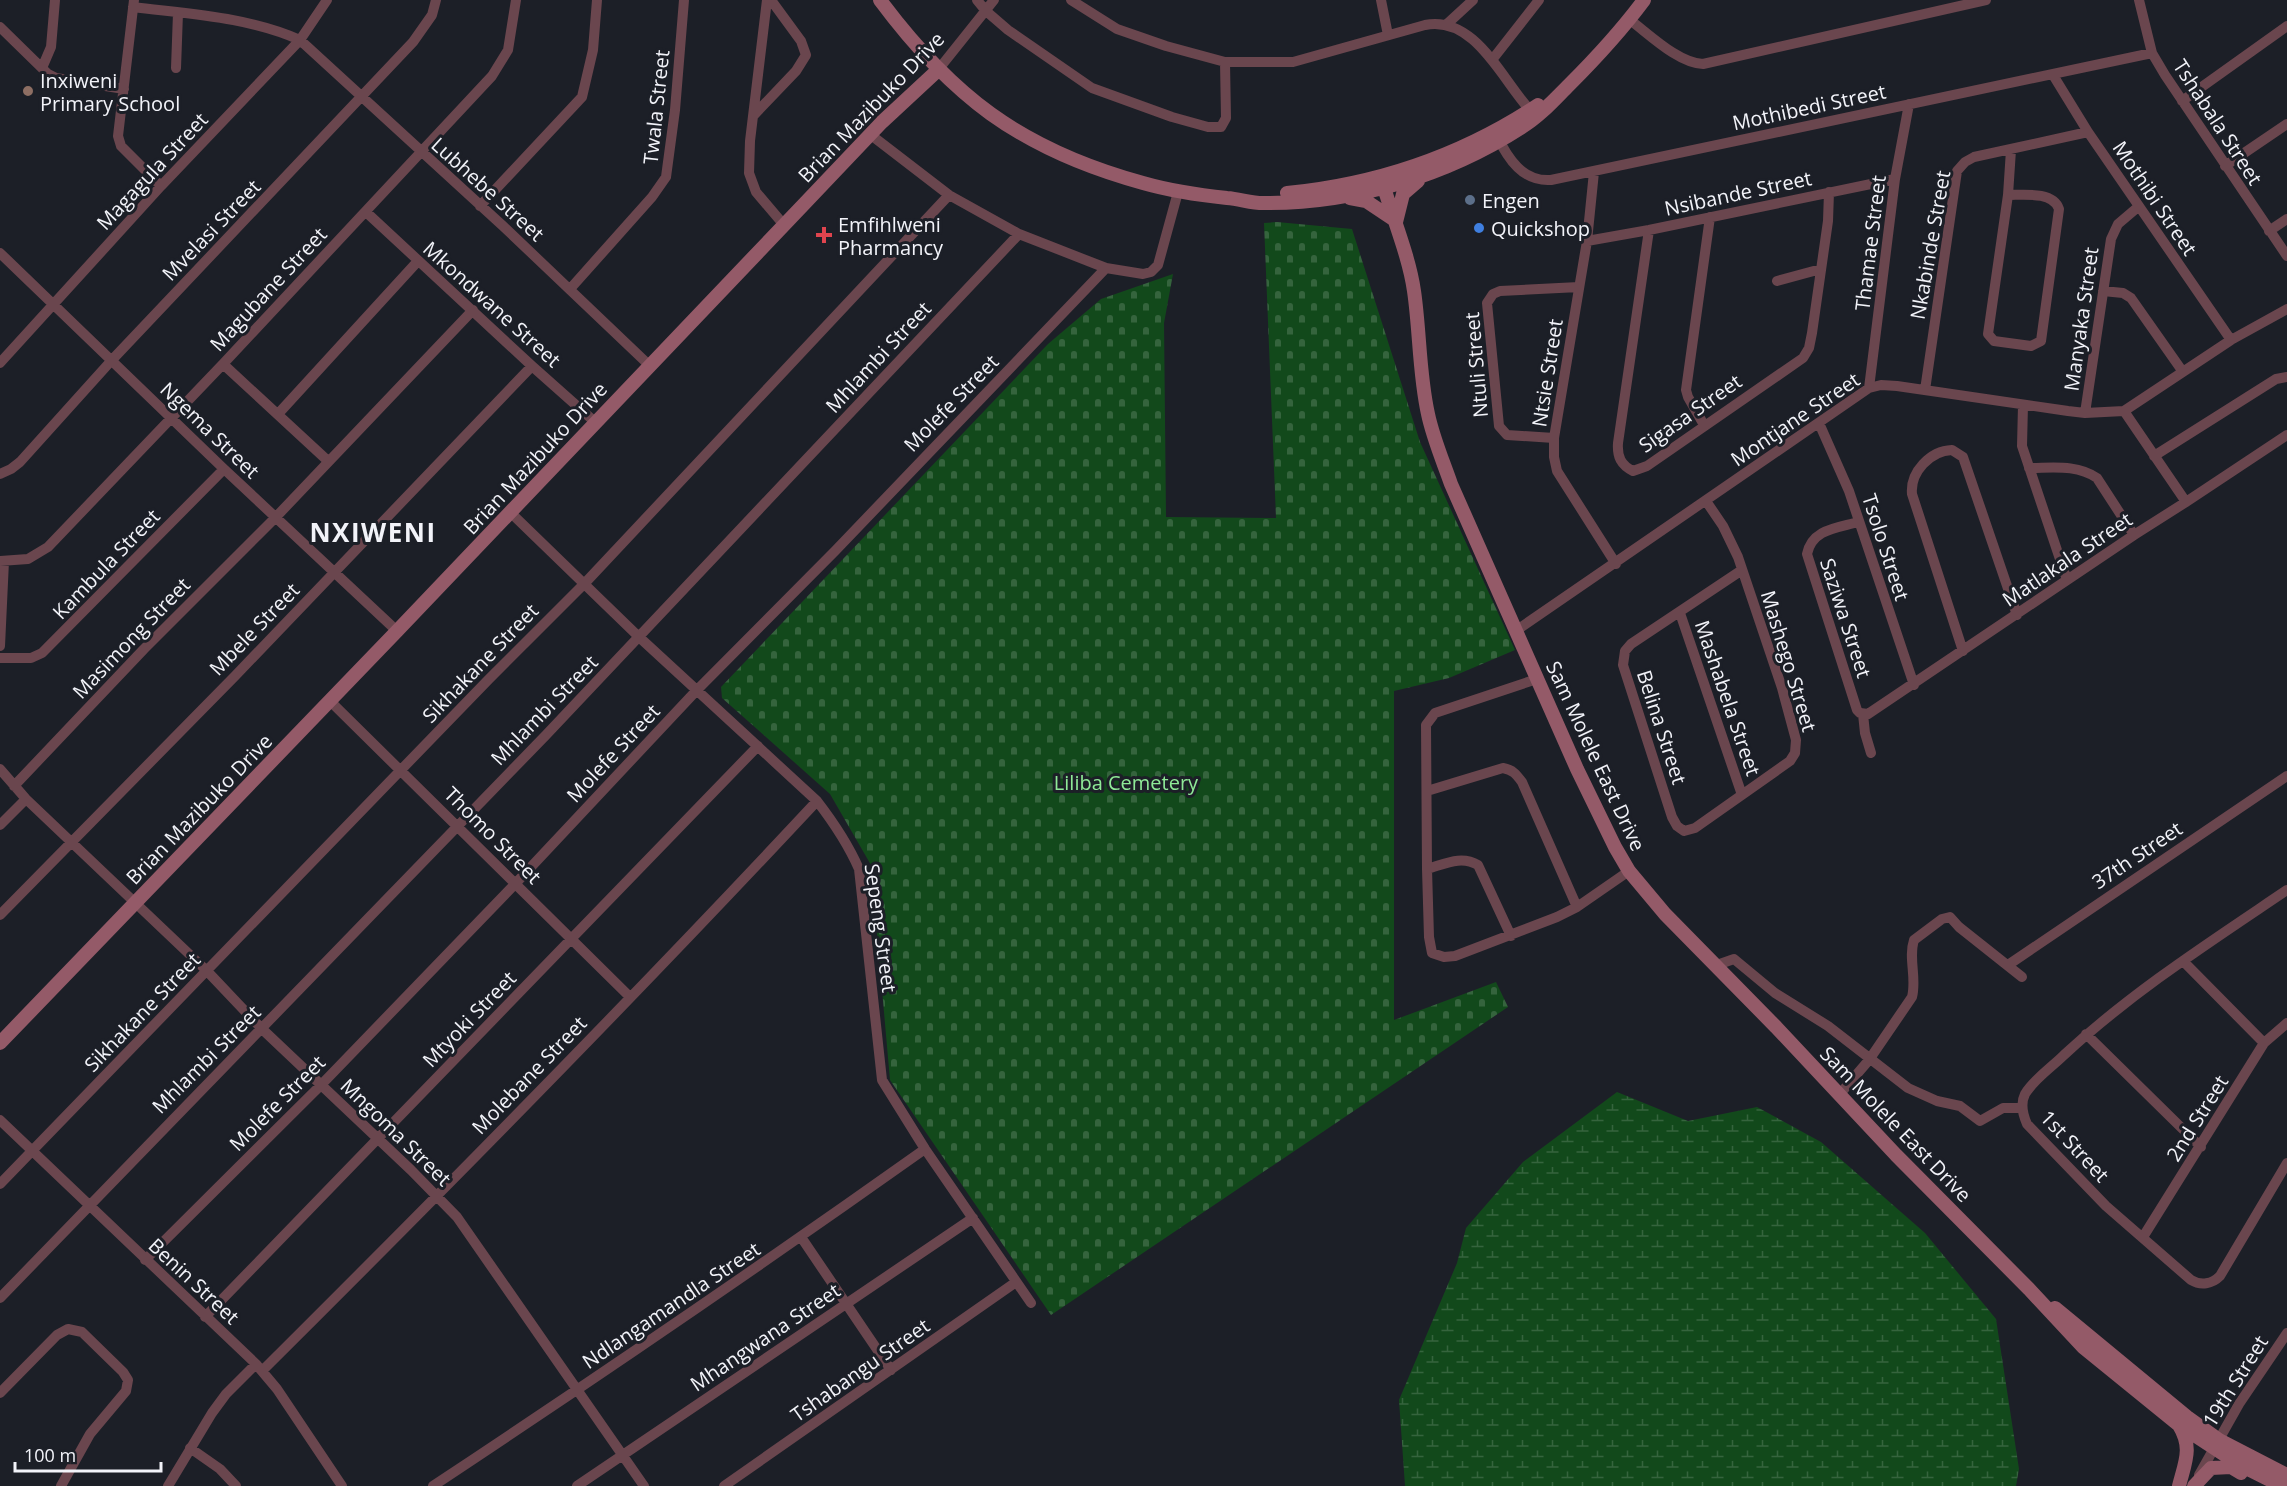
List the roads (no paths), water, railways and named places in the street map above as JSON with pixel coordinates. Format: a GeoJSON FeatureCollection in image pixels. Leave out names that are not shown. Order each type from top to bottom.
{"type":"FeatureCollection","features":[{"type":"Feature","properties":{"kind":"street"},"geometry":{"type":"LineString","coordinates":[[42,68],[51,47],[56,0]]}},
{"type":"Feature","properties":{"kind":"street","name":"Magagula Street"},"geometry":{"type":"LineString","coordinates":[[0,363],[161,186],[300,40],[327,0]]}},
{"type":"Feature","properties":{"kind":"street","name":"Mvelasi Street"},"geometry":{"type":"LineString","coordinates":[[0,474],[20,462],[111,361],[361,98],[426,26],[432,15],[435,0]]}},
{"type":"Feature","properties":{"kind":"street","name":"Magubane Street"},"geometry":{"type":"LineString","coordinates":[[2,561],[28,559],[48,547],[223,364],[492,76],[505,58],[511,38],[516,0]]}},
{"type":"Feature","properties":{"kind":"street"},"geometry":{"type":"LineString","coordinates":[[480,206],[582,97],[593,50],[597,0]]}},
{"type":"Feature","properties":{"kind":"street","name":"Twala Street"},"geometry":{"type":"LineString","coordinates":[[570,289],[652,197],[666,177],[675,110],[684,0]]}},
{"type":"Feature","properties":{"kind":"street"},"geometry":{"type":"LineString","coordinates":[[769,0],[750,141],[751,181],[756,192],[784,225]]}},
{"type":"Feature","properties":{"kind":"street"},"geometry":{"type":"LineString","coordinates":[[753,115],[796,71],[806,55],[801,41],[769,0]]}},
{"type":"Feature","properties":{"kind":"street"},"geometry":{"type":"LineString","coordinates":[[880,0],[938,70],[991,114],[1054,152],[1102,172],[1178,192],[1264,203],[1341,197],[1366,201],[1394,223],[1403,194],[1427,174],[1543,112],[1599,56],[1644,0]]}},
{"type":"Feature","properties":{"kind":"street"},"geometry":{"type":"LineString","coordinates":[[977,0],[1008,30],[1092,88],[1172,117],[1215,128],[1221,127],[1226,118],[1225,62]]}},
{"type":"Feature","properties":{"kind":"street","name":"Brian Mazibuko Drive"},"geometry":{"type":"LineString","coordinates":[[0,1043],[398,631],[784,225],[938,70],[994,0]]}},
{"type":"Feature","properties":{"kind":"street"},"geometry":{"type":"LineString","coordinates":[[1071,0],[1117,29],[1155,43],[1225,62],[1293,62],[1435,23],[1447,24],[1469,36],[1492,60],[1513,92],[1530,110]]}},
{"type":"Feature","properties":{"kind":"street"},"geometry":{"type":"LineString","coordinates":[[1381,0],[1388,35]]}},
{"type":"Feature","properties":{"kind":"street"},"geometry":{"type":"LineString","coordinates":[[1447,24],[1473,0]]}},
{"type":"Feature","properties":{"kind":"street"},"geometry":{"type":"LineString","coordinates":[[1492,60],[1539,0]]}},
{"type":"Feature","properties":{"kind":"street"},"geometry":{"type":"LineString","coordinates":[[1630,20],[1677,56],[1690,63],[1703,64],[1986,0]]}},
{"type":"Feature","properties":{"kind":"street","name":"Tshabala Street"},"geometry":{"type":"LineString","coordinates":[[2139,0],[2152,53],[2287,256]]}},
{"type":"Feature","properties":{"kind":"street"},"geometry":{"type":"LineString","coordinates":[[161,186],[121,146],[118,136],[133,3],[258,26],[300,40]]}},
{"type":"Feature","properties":{"kind":"street"},"geometry":{"type":"LineString","coordinates":[[176,68],[178,13]]}},
{"type":"Feature","properties":{"kind":"street"},"geometry":{"type":"LineString","coordinates":[[2182,101],[2287,26]]}},
{"type":"Feature","properties":{"kind":"street"},"geometry":{"type":"LineString","coordinates":[[0,27],[42,68],[56,78],[124,89]]}},
{"type":"Feature","properties":{"kind":"street","name":"Lubhebe Street"},"geometry":{"type":"LineString","coordinates":[[300,40],[570,289],[650,366]]}},
{"type":"Feature","properties":{"kind":"street","name":"Mothibedi Street"},"geometry":{"type":"LineString","coordinates":[[1498,137],[1512,163],[1521,171],[1542,181],[1594,172],[2152,53]]}},
{"type":"Feature","properties":{"kind":"street","name":"Mothibi Street"},"geometry":{"type":"LineString","coordinates":[[2053,75],[2138,207],[2231,340]]}},
{"type":"Feature","properties":{"kind":"street"},"geometry":{"type":"LineString","coordinates":[[1341,197],[1498,137],[1530,110],[1568,86]]}},
{"type":"Feature","properties":{"kind":"street","name":"Thamae Street"},"geometry":{"type":"LineString","coordinates":[[1869,388],[1895,179],[1909,104]]}},
{"type":"Feature","properties":{"kind":"street"},"geometry":{"type":"LineString","coordinates":[[2225,166],[2287,124]]}},
{"type":"Feature","properties":{"kind":"street","name":"Nkabinde Street"},"geometry":{"type":"LineString","coordinates":[[1925,390],[1957,171],[1965,162],[1974,157],[2088,132]]}},
{"type":"Feature","properties":{"kind":"street"},"geometry":{"type":"LineString","coordinates":[[871,135],[949,195],[1019,234],[1106,268],[1143,274],[1151,272],[1160,259],[1178,192]]}},
{"type":"Feature","properties":{"kind":"street"},"geometry":{"type":"LineString","coordinates":[[2008,195],[2049,198],[2055,201],[2059,209],[2041,341],[2035,346],[1994,341],[1988,334],[2008,195],[2011,150]]}},
{"type":"Feature","properties":{"kind":"street","name":"Ntsie Street"},"geometry":{"type":"LineString","coordinates":[[1594,172],[1587,241],[1554,438],[1554,456],[1557,471],[1616,564]]}},
{"type":"Feature","properties":{"kind":"street"},"geometry":{"type":"LineString","coordinates":[[1231,198],[1382,182],[1427,174]]}},
{"type":"Feature","properties":{"kind":"street","name":"Nsibande Street"},"geometry":{"type":"LineString","coordinates":[[1587,241],[1895,179]]}},
{"type":"Feature","properties":{"kind":"street","name":"Sam Molele East Drive"},"geometry":{"type":"LineString","coordinates":[[1382,182],[1409,266],[1414,291],[1424,392],[1431,426],[1451,484],[1537,680],[1596,808],[1629,871],[1665,915],[1776,1027],[2083,1347],[2179,1425],[2217,1445],[2287,1475]]}},
{"type":"Feature","properties":{"kind":"street","name":"Sigasa Street"},"geometry":{"type":"LineString","coordinates":[[1649,230],[1618,443],[1619,458],[1627,468],[1633,471],[1640,469],[1803,358],[1809,348],[1812,333],[1828,221],[1829,192]]}},
{"type":"Feature","properties":{"kind":"street","name":"Sikhakane Street"},"geometry":{"type":"LineString","coordinates":[[0,1184],[585,583],[949,195]]}},
{"type":"Feature","properties":{"kind":"street","name":"Manyaka Street"},"geometry":{"type":"LineString","coordinates":[[2085,413],[2114,231],[2127,215],[2138,207]]}},
{"type":"Feature","properties":{"kind":"street","name":"Mkondwane Street"},"geometry":{"type":"LineString","coordinates":[[366,212],[595,422]]}},
{"type":"Feature","properties":{"kind":"street"},"geometry":{"type":"LineString","coordinates":[[1704,425],[1686,390],[1710,217]]}},
{"type":"Feature","properties":{"kind":"street"},"geometry":{"type":"LineString","coordinates":[[2269,231],[2287,219]]}},
{"type":"Feature","properties":{"kind":"street","name":"Mhlambi Street"},"geometry":{"type":"LineString","coordinates":[[0,1298],[458,827],[1019,234]]}},
{"type":"Feature","properties":{"kind":"street","name":"Ngema Street"},"geometry":{"type":"LineString","coordinates":[[0,253],[172,417],[224,470],[398,631]]}},
{"type":"Feature","properties":{"kind":"street"},"geometry":{"type":"LineString","coordinates":[[278,414],[417,261]]}},
{"type":"Feature","properties":{"kind":"street","name":"Molefe Street"},"geometry":{"type":"LineString","coordinates":[[145,1260],[321,1084],[516,883],[696,691],[835,551],[1106,268]]}},
{"type":"Feature","properties":{"kind":"street"},"geometry":{"type":"LineString","coordinates":[[1778,281],[1821,269]]}},
{"type":"Feature","properties":{"kind":"street","name":"Ntuli Street"},"geometry":{"type":"LineString","coordinates":[[1554,438],[1507,435],[1499,426],[1487,303],[1493,294],[1500,291],[1579,287]]}},
{"type":"Feature","properties":{"kind":"street"},"geometry":{"type":"LineString","coordinates":[[2103,291],[2123,293],[2131,298],[2183,372]]}},
{"type":"Feature","properties":{"kind":"street"},"geometry":{"type":"LineString","coordinates":[[2186,502],[2124,411],[2231,340],[2287,309]]}},
{"type":"Feature","properties":{"kind":"street","name":"Masimong Street"},"geometry":{"type":"LineString","coordinates":[[14,786],[144,649],[275,518],[473,310]]}},
{"type":"Feature","properties":{"kind":"street"},"geometry":{"type":"LineString","coordinates":[[223,364],[328,461]]}},
{"type":"Feature","properties":{"kind":"street","name":"Mbele Street"},"geometry":{"type":"LineString","coordinates":[[0,915],[335,572],[532,366]]}},
{"type":"Feature","properties":{"kind":"street"},"geometry":{"type":"LineString","coordinates":[[2154,456],[2276,380],[2287,377]]}},
{"type":"Feature","properties":{"kind":"street","name":"Montjane Street"},"geometry":{"type":"LineString","coordinates":[[1517,630],[1869,388],[1897,386],[2085,413],[2124,411]]}},
{"type":"Feature","properties":{"kind":"street"},"geometry":{"type":"LineString","coordinates":[[2023,405],[2022,446],[2067,580]]}},
{"type":"Feature","properties":{"kind":"street","name":"Tsolo Street"},"geometry":{"type":"LineString","coordinates":[[1819,423],[1837,461],[1914,685]]}},
{"type":"Feature","properties":{"kind":"street","name":"Matlakala Street"},"geometry":{"type":"LineString","coordinates":[[1866,714],[1914,685],[2134,535],[2287,435]]}},
{"type":"Feature","properties":{"kind":"street"},"geometry":{"type":"LineString","coordinates":[[1963,651],[1911,485],[1920,467],[1945,450],[1952,450],[1963,456],[2017,615]]}},
{"type":"Feature","properties":{"kind":"street"},"geometry":{"type":"LineString","coordinates":[[2029,468],[2066,468],[2090,473],[2097,478],[2134,535]]}},
{"type":"Feature","properties":{"kind":"street","name":"Kambula Street"},"geometry":{"type":"LineString","coordinates":[[0,658],[31,658],[42,653],[224,470]]}},
{"type":"Feature","properties":{"kind":"street","name":"Mashego Street"},"geometry":{"type":"LineString","coordinates":[[1695,828],[1790,761],[1797,745],[1782,688],[1732,543],[1706,501]]}},
{"type":"Feature","properties":{"kind":"street","name":"Sepeng Street"},"geometry":{"type":"LineString","coordinates":[[510,512],[696,691],[817,801],[848,845],[859,869],[882,1080],[925,1149],[1031,1303]]}},
{"type":"Feature","properties":{"kind":"street","name":"Saziwa Street"},"geometry":{"type":"LineString","coordinates":[[1858,522],[1818,534],[1811,542],[1807,554],[1857,710],[1866,714],[1865,733],[1871,753]]}},
{"type":"Feature","properties":{"kind":"street"},"geometry":{"type":"LineString","coordinates":[[0,646],[2,561]]}},
{"type":"Feature","properties":{"kind":"street","name":"Belina Street"},"geometry":{"type":"LineString","coordinates":[[1695,828],[1684,831],[1672,818],[1623,665],[1625,651],[1631,644],[1742,570]]}},
{"type":"Feature","properties":{"kind":"street","name":"Mashabela Street"},"geometry":{"type":"LineString","coordinates":[[1680,613],[1742,795]]}},
{"type":"Feature","properties":{"kind":"street"},"geometry":{"type":"LineString","coordinates":[[1537,680],[1432,716],[1426,725],[1427,869],[1429,937],[1432,953],[1444,957],[1455,956],[1557,917],[1577,907],[1629,871]]}},
{"type":"Feature","properties":{"kind":"street","name":"Thomo Street"},"geometry":{"type":"LineString","coordinates":[[330,701],[630,996]]}},
{"type":"Feature","properties":{"kind":"street","name":"Mtyoki Street"},"geometry":{"type":"LineString","coordinates":[[206,1317],[758,746]]}},
{"type":"Feature","properties":{"kind":"street"},"geometry":{"type":"LineString","coordinates":[[1427,791],[1503,768],[1516,773],[1577,907]]}},
{"type":"Feature","properties":{"kind":"street","name":"Mngoma Street"},"geometry":{"type":"LineString","coordinates":[[0,769],[26,799],[207,971],[261,1028],[457,1217],[644,1486]]}},
{"type":"Feature","properties":{"kind":"street","name":"37th Street"},"geometry":{"type":"LineString","coordinates":[[2008,965],[2287,776]]}},
{"type":"Feature","properties":{"kind":"street"},"geometry":{"type":"LineString","coordinates":[[0,825],[26,799]]}},
{"type":"Feature","properties":{"kind":"street","name":"Molebane Street"},"geometry":{"type":"LineString","coordinates":[[168,1486],[212,1413],[226,1395],[259,1367],[437,1197],[817,801]]}},
{"type":"Feature","properties":{"kind":"street"},"geometry":{"type":"LineString","coordinates":[[1427,869],[1462,860],[1469,860],[1478,865],[1511,936]]}},
{"type":"Feature","properties":{"kind":"street","name":"1st Street"},"geometry":{"type":"LineString","coordinates":[[2287,890],[2144,988],[2086,1034],[2030,1088],[2025,1095],[2022,1108],[2023,1115],[2032,1129],[2106,1206],[2195,1282],[2206,1283],[2215,1280],[2287,1163]]}},
{"type":"Feature","properties":{"kind":"street"},"geometry":{"type":"LineString","coordinates":[[1839,1095],[1869,1060],[1911,997],[1914,986],[1912,952],[1914,940],[1942,919],[1950,917],[1959,927],[2022,977]]}},
{"type":"Feature","properties":{"kind":"street"},"geometry":{"type":"LineString","coordinates":[[1714,966],[1734,959],[1775,993],[1828,1026],[1908,1088],[1937,1101],[1960,1106],[1977,1120],[1982,1120],[2003,1108],[2022,1108]]}},
{"type":"Feature","properties":{"kind":"street"},"geometry":{"type":"LineString","coordinates":[[2183,961],[2264,1043]]}},
{"type":"Feature","properties":{"kind":"street","name":"2nd Street"},"geometry":{"type":"LineString","coordinates":[[2143,1237],[2264,1043],[2287,1023]]}},
{"type":"Feature","properties":{"kind":"street"},"geometry":{"type":"LineString","coordinates":[[2086,1034],[2201,1147]]}},
{"type":"Feature","properties":{"kind":"street","name":"Benin Street"},"geometry":{"type":"LineString","coordinates":[[0,1120],[259,1367],[342,1486]]}},
{"type":"Feature","properties":{"kind":"street","name":"Ndlangamandla Street"},"geometry":{"type":"LineString","coordinates":[[433,1486],[577,1391],[925,1149]]}},
{"type":"Feature","properties":{"kind":"street","name":"Mhangwana Street"},"geometry":{"type":"LineString","coordinates":[[577,1486],[973,1218]]}},
{"type":"Feature","properties":{"kind":"street"},"geometry":{"type":"LineString","coordinates":[[801,1237],[891,1370]]}},
{"type":"Feature","properties":{"kind":"street","name":"Tshabangu Street"},"geometry":{"type":"LineString","coordinates":[[724,1486],[1016,1282]]}},
{"type":"Feature","properties":{"kind":"street","name":"Sam Molele East Drive"},"geometry":{"type":"LineString","coordinates":[[2029,1289],[2048,1302],[2187,1417],[2240,1465],[2282,1486]]}},
{"type":"Feature","properties":{"kind":"street"},"geometry":{"type":"LineString","coordinates":[[0,1393],[57,1335],[68,1329],[82,1332],[123,1372],[128,1380],[126,1391],[94,1428],[62,1486]]}},
{"type":"Feature","properties":{"kind":"street","name":"19th Street"},"geometry":{"type":"LineString","coordinates":[[2217,1445],[2239,1404],[2287,1333]]}},
{"type":"Feature","properties":{"kind":"street"},"geometry":{"type":"LineString","coordinates":[[2179,1425],[2186,1436],[2188,1449],[2179,1486]]}},
{"type":"Feature","properties":{"kind":"street"},"geometry":{"type":"LineString","coordinates":[[2193,1486],[2217,1445]]}},
{"type":"Feature","properties":{"kind":"street"},"geometry":{"type":"LineString","coordinates":[[190,1448],[220,1469],[236,1486]]}},
{"type":"Feature","properties":{"kind":"street"},"geometry":{"type":"LineString","coordinates":[[2193,1486],[2211,1468],[2220,1467],[2231,1467],[2271,1486]]}},
{"type":"Feature","properties":{"kind":"place","name":"Inxiweni Primary School"},"geometry":{"type":"Point","coordinates":[28,91]}},
{"type":"Feature","properties":{"kind":"place","name":"Engen"},"geometry":{"type":"Point","coordinates":[1470,200]}},
{"type":"Feature","properties":{"kind":"place","name":"Quickshop"},"geometry":{"type":"Point","coordinates":[1479,228]}},
{"type":"Feature","properties":{"kind":"place","name":"Emfihlweni Pharmancy"},"geometry":{"type":"Point","coordinates":[824,235]}},
{"type":"Feature","properties":{"kind":"district","name":"NXIWENI"},"geometry":{"type":"Point","coordinates":[373,532]}},
{"type":"Feature","properties":{"kind":"park label","name":"Liliba Cemetery"},"geometry":{"type":"Point","coordinates":[1126,782]}}]}
